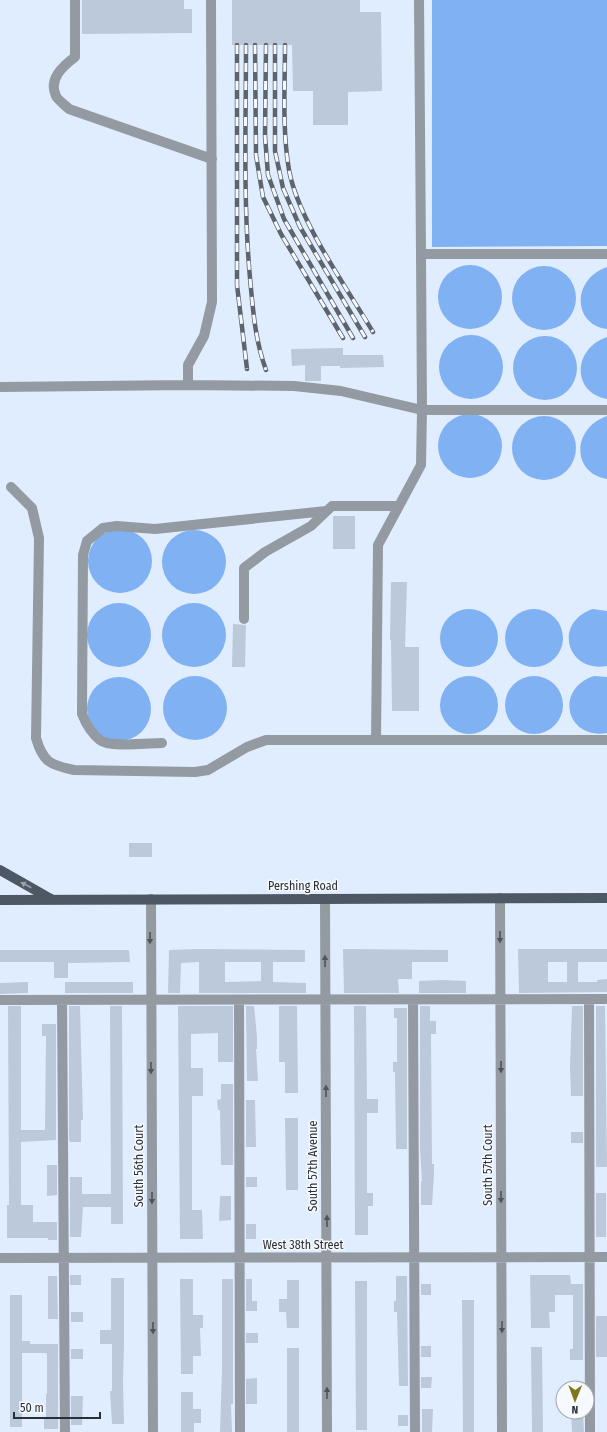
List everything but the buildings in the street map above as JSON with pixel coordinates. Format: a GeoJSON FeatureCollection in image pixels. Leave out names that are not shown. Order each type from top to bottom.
{"type":"FeatureCollection","features":[{"type":"Feature","properties":{"kind":"main road"},"geometry":{"type":"LineString","coordinates":[[0,870],[53,900]]}},
{"type":"Feature","properties":{"kind":"main road","name":"Pershing Road"},"geometry":{"type":"LineString","coordinates":[[0,900],[607,898]]}},
{"type":"Feature","properties":{"kind":"street"},"geometry":{"type":"LineString","coordinates":[[74,0],[75,57],[61,67],[54,82],[56,96],[69,109],[212,159]]}},
{"type":"Feature","properties":{"kind":"street"},"geometry":{"type":"LineString","coordinates":[[188,385],[188,365],[204,336],[212,302],[211,0]]}},
{"type":"Feature","properties":{"kind":"street"},"geometry":{"type":"LineString","coordinates":[[376,740],[378,545],[421,465],[422,410],[419,0]]}},
{"type":"Feature","properties":{"kind":"street"},"geometry":{"type":"LineString","coordinates":[[421,254],[607,254]]}},
{"type":"Feature","properties":{"kind":"street"},"geometry":{"type":"LineString","coordinates":[[0,387],[188,385],[294,386],[341,391],[422,410],[607,410]]}},
{"type":"Feature","properties":{"kind":"street"},"geometry":{"type":"LineString","coordinates":[[12,486],[32,508],[39,538],[36,738],[40,754],[55,766],[74,770],[195,772],[208,770],[247,747],[266,740],[607,740]]}},
{"type":"Feature","properties":{"kind":"street"},"geometry":{"type":"LineString","coordinates":[[244,619],[244,568],[265,552],[312,526],[332,506],[399,506]]}},
{"type":"Feature","properties":{"kind":"street"},"geometry":{"type":"LineString","coordinates":[[162,743],[112,743],[101,741],[88,728],[82,714],[83,555],[87,541],[103,528],[117,526],[154,529],[326,512]]}},
{"type":"Feature","properties":{"kind":"street","name":"South 57th Court"},"geometry":{"type":"LineString","coordinates":[[500,898],[502,1432]]}},
{"type":"Feature","properties":{"kind":"street","name":"South 56th Court"},"geometry":{"type":"LineString","coordinates":[[151,899],[150,1000],[153,1432]]}},
{"type":"Feature","properties":{"kind":"street","name":"South 57th Avenue"},"geometry":{"type":"LineString","coordinates":[[325,899],[327,1432]]}},
{"type":"Feature","properties":{"kind":"street"},"geometry":{"type":"LineString","coordinates":[[589,999],[590,1432]]}},
{"type":"Feature","properties":{"kind":"street"},"geometry":{"type":"LineString","coordinates":[[0,1000],[607,999]]}},
{"type":"Feature","properties":{"kind":"street"},"geometry":{"type":"LineString","coordinates":[[62,1000],[65,1258],[65,1432]]}},
{"type":"Feature","properties":{"kind":"street"},"geometry":{"type":"LineString","coordinates":[[239,1000],[240,1432]]}},
{"type":"Feature","properties":{"kind":"street"},"geometry":{"type":"LineString","coordinates":[[413,1000],[414,1432]]}},
{"type":"Feature","properties":{"kind":"street","name":"West 38th Street"},"geometry":{"type":"LineString","coordinates":[[0,1258],[607,1257]]}},
{"type":"Feature","properties":{"kind":"water"},"geometry":{"type":"Polygon","coordinates":[[[432,0],[607,0],[607,246],[432,247],[432,0]]]}},
{"type":"Feature","properties":{"kind":"water"},"geometry":{"type":"Polygon","coordinates":[[[470,265],[488,271],[496,279],[502,297],[496,315],[488,323],[470,329],[452,323],[444,315],[438,297],[444,279],[452,271],[470,265]]]}},
{"type":"Feature","properties":{"kind":"water"},"geometry":{"type":"Polygon","coordinates":[[[544,266],[562,272],[570,280],[576,298],[570,316],[562,324],[544,330],[526,324],[518,316],[512,298],[518,280],[526,272],[544,266]]]}},
{"type":"Feature","properties":{"kind":"water"},"geometry":{"type":"Polygon","coordinates":[[[607,267],[607,329],[596,325],[587,319],[582,310],[581,301],[582,291],[587,281],[596,273],[607,267]]]}},
{"type":"Feature","properties":{"kind":"water"},"geometry":{"type":"Polygon","coordinates":[[[471,335],[489,341],[497,349],[503,367],[497,385],[489,393],[471,399],[453,393],[445,385],[439,367],[445,349],[453,341],[471,335]]]}},
{"type":"Feature","properties":{"kind":"water"},"geometry":{"type":"Polygon","coordinates":[[[545,336],[563,342],[571,350],[577,368],[571,386],[563,394],[545,400],[527,394],[519,386],[513,368],[519,350],[527,342],[545,336]]]}},
{"type":"Feature","properties":{"kind":"water"},"geometry":{"type":"Polygon","coordinates":[[[607,337],[607,399],[596,395],[587,388],[582,380],[581,370],[582,360],[587,351],[596,343],[607,337]]]}},
{"type":"Feature","properties":{"kind":"water"},"geometry":{"type":"Polygon","coordinates":[[[470,414],[488,420],[496,428],[502,446],[496,464],[488,472],[470,478],[452,472],[444,464],[438,446],[444,428],[452,420],[470,414]]]}},
{"type":"Feature","properties":{"kind":"water"},"geometry":{"type":"Polygon","coordinates":[[[544,416],[562,422],[570,430],[576,448],[570,466],[562,474],[544,480],[526,474],[518,466],[512,448],[518,430],[526,422],[544,416]]]}},
{"type":"Feature","properties":{"kind":"water"},"geometry":{"type":"Polygon","coordinates":[[[607,416],[607,479],[595,475],[587,468],[582,460],[580,450],[582,440],[587,430],[595,422],[607,416]]]}},
{"type":"Feature","properties":{"kind":"water"},"geometry":{"type":"Polygon","coordinates":[[[120,529],[138,535],[146,543],[152,561],[146,579],[138,587],[120,593],[102,587],[94,579],[88,561],[94,543],[102,535],[120,529]]]}},
{"type":"Feature","properties":{"kind":"water"},"geometry":{"type":"Polygon","coordinates":[[[194,530],[212,536],[220,544],[226,562],[220,580],[212,588],[194,594],[176,588],[168,580],[162,562],[168,544],[176,536],[194,530]]]}},
{"type":"Feature","properties":{"kind":"water"},"geometry":{"type":"Polygon","coordinates":[[[119,603],[137,609],[145,617],[151,635],[145,653],[137,661],[119,667],[101,661],[93,653],[87,635],[93,617],[101,609],[119,603]]]}},
{"type":"Feature","properties":{"kind":"water"},"geometry":{"type":"Polygon","coordinates":[[[194,603],[212,609],[220,617],[226,635],[220,653],[212,661],[194,667],[176,661],[168,653],[162,635],[168,617],[176,609],[194,603]]]}},
{"type":"Feature","properties":{"kind":"water"},"geometry":{"type":"Polygon","coordinates":[[[463,609],[475,609],[490,617],[498,632],[498,644],[490,659],[475,667],[463,667],[448,659],[440,644],[440,632],[448,617],[463,609]]]}},
{"type":"Feature","properties":{"kind":"water"},"geometry":{"type":"Polygon","coordinates":[[[528,609],[540,609],[555,617],[563,632],[563,644],[555,659],[540,667],[528,667],[513,659],[505,644],[505,632],[513,617],[528,609]]]}},
{"type":"Feature","properties":{"kind":"water"},"geometry":{"type":"Polygon","coordinates":[[[593,609],[607,611],[607,666],[593,666],[582,662],[574,654],[570,645],[569,635],[573,624],[580,615],[593,609]]]}},
{"type":"Feature","properties":{"kind":"water"},"geometry":{"type":"Polygon","coordinates":[[[195,676],[213,682],[221,690],[227,708],[221,726],[213,734],[195,740],[177,734],[169,726],[163,708],[169,690],[177,682],[195,676]]]}},
{"type":"Feature","properties":{"kind":"water"},"geometry":{"type":"Polygon","coordinates":[[[463,676],[475,676],[490,684],[498,699],[498,711],[490,726],[475,734],[463,734],[448,726],[440,711],[440,699],[448,684],[463,676]]]}},
{"type":"Feature","properties":{"kind":"water"},"geometry":{"type":"Polygon","coordinates":[[[528,676],[540,676],[555,684],[563,699],[563,711],[555,726],[540,734],[528,734],[513,726],[505,711],[505,699],[513,684],[528,676]]]}},
{"type":"Feature","properties":{"kind":"water"},"geometry":{"type":"Polygon","coordinates":[[[594,676],[607,677],[607,733],[593,733],[582,729],[574,721],[570,712],[570,702],[573,691],[581,682],[594,676]]]}},
{"type":"Feature","properties":{"kind":"water"},"geometry":{"type":"Polygon","coordinates":[[[119,677],[137,683],[145,691],[151,709],[145,727],[137,735],[119,741],[101,735],[93,727],[87,709],[93,691],[101,683],[119,677]]]}},
{"type":"Feature","properties":{"kind":"railway"},"geometry":{"type":"LineString","coordinates":[[237,45],[237,285],[247,369]]}},
{"type":"Feature","properties":{"kind":"railway"},"geometry":{"type":"LineString","coordinates":[[246,45],[246,220],[255,325],[259,347],[266,370]]}},
{"type":"Feature","properties":{"kind":"railway"},"geometry":{"type":"LineString","coordinates":[[255,45],[256,155],[263,197],[281,234],[343,338]]}},
{"type":"Feature","properties":{"kind":"railway"},"geometry":{"type":"LineString","coordinates":[[266,45],[265,136],[268,175],[284,219],[353,338]]}},
{"type":"Feature","properties":{"kind":"railway"},"geometry":{"type":"LineString","coordinates":[[275,45],[275,151],[283,188],[300,227],[365,337]]}},
{"type":"Feature","properties":{"kind":"railway"},"geometry":{"type":"LineString","coordinates":[[285,45],[285,139],[289,170],[294,190],[313,232],[337,275],[373,332]]}}]}
